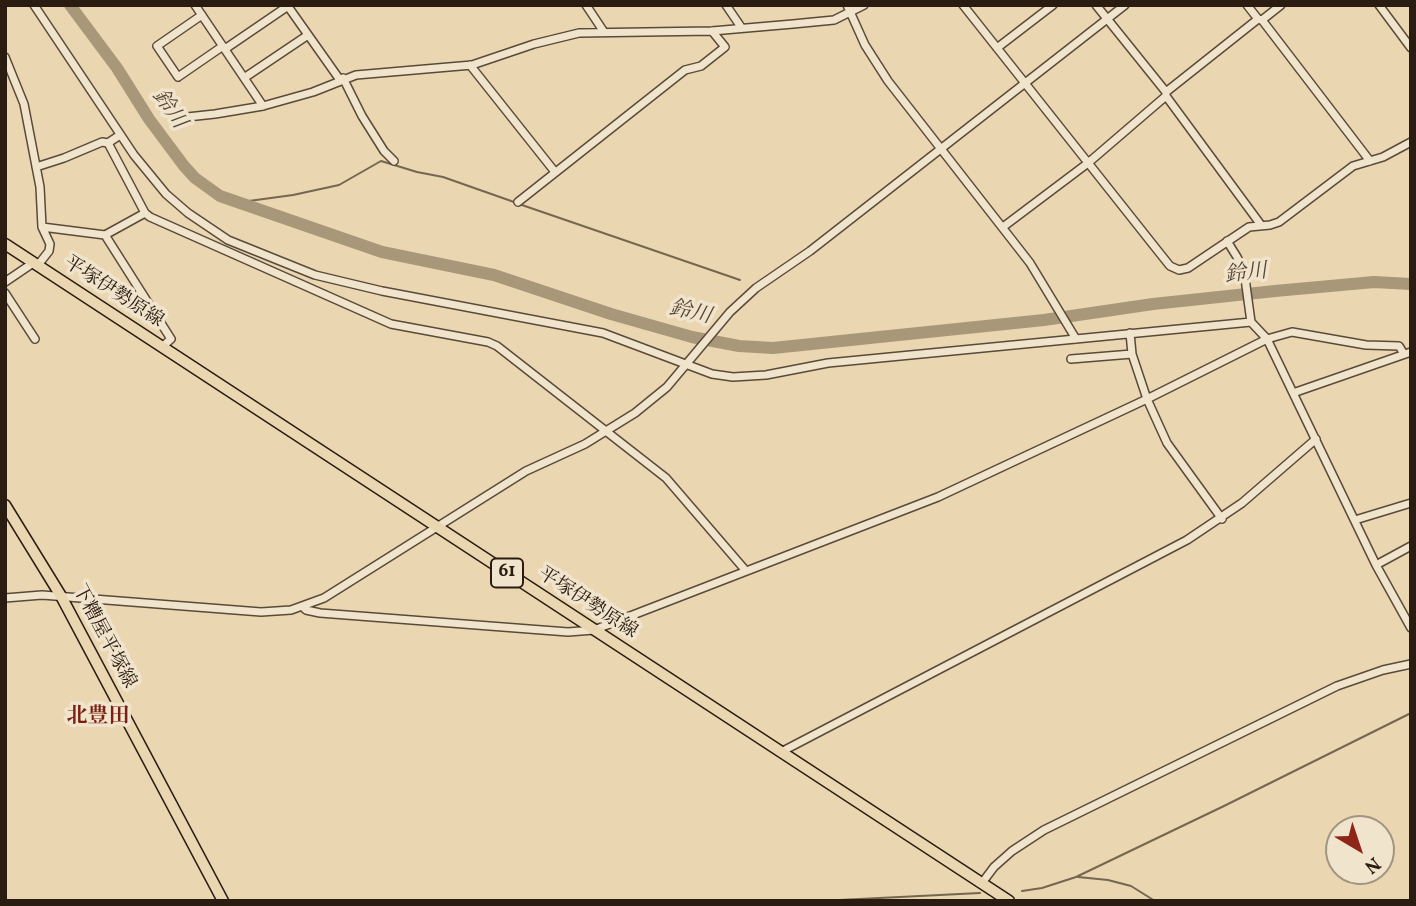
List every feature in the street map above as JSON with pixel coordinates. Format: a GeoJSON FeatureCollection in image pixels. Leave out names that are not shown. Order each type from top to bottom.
{"type":"FeatureCollection","features":[{"type":"Feature","properties":{"kind":"main road","name":"平塚伊勢原線"},"geometry":{"type":"LineString","coordinates":[[5,244],[1009,901]]}},
{"type":"Feature","properties":{"kind":"main road","name":"下糟屋平塚線"},"geometry":{"type":"LineString","coordinates":[[5,505],[61,596],[223,901]]}},
{"type":"Feature","properties":{"kind":"street"},"geometry":{"type":"LineString","coordinates":[[34,5],[120,135],[149,174],[188,213],[219,235],[268,258],[315,275],[382,291],[603,333],[712,374],[752,376],[828,363],[1075,337],[1251,323]]}},
{"type":"Feature","properties":{"kind":"street"},"geometry":{"type":"LineString","coordinates":[[195,5],[263,106]]}},
{"type":"Feature","properties":{"kind":"street"},"geometry":{"type":"LineString","coordinates":[[586,5],[604,32]]}},
{"type":"Feature","properties":{"kind":"street"},"geometry":{"type":"LineString","coordinates":[[726,5],[741,27]]}},
{"type":"Feature","properties":{"kind":"street"},"geometry":{"type":"LineString","coordinates":[[178,118],[263,106],[313,92],[356,75],[470,65],[563,36],[604,32],[712,31],[834,20],[848,10],[864,5]]}},
{"type":"Feature","properties":{"kind":"street"},"geometry":{"type":"LineString","coordinates":[[963,5],[1170,266],[1180,270],[1188,268],[1249,227],[1279,222],[1353,166],[1411,142]]}},
{"type":"Feature","properties":{"kind":"street"},"geometry":{"type":"LineString","coordinates":[[997,48],[1053,5]]}},
{"type":"Feature","properties":{"kind":"street"},"geometry":{"type":"LineString","coordinates":[[1096,5],[1166,94],[1261,225]]}},
{"type":"Feature","properties":{"kind":"street"},"geometry":{"type":"LineString","coordinates":[[5,598],[21,595],[61,596],[279,612],[303,607],[345,586],[526,471],[607,432],[667,387],[728,314],[755,288],[810,251],[1125,5]]}},
{"type":"Feature","properties":{"kind":"street"},"geometry":{"type":"LineString","coordinates":[[1247,5],[1370,161]]}},
{"type":"Feature","properties":{"kind":"street"},"geometry":{"type":"LineString","coordinates":[[1003,227],[1088,163],[1166,94],[1281,5]]}},
{"type":"Feature","properties":{"kind":"street"},"geometry":{"type":"LineString","coordinates":[[1379,5],[1411,48]]}},
{"type":"Feature","properties":{"kind":"street"},"geometry":{"type":"LineString","coordinates":[[202,15],[157,46],[178,77],[288,6],[342,79],[384,151],[394,161]]}},
{"type":"Feature","properties":{"kind":"street"},"geometry":{"type":"LineString","coordinates":[[848,10],[865,45],[888,81],[1003,227],[1052,297],[1075,337]]}},
{"type":"Feature","properties":{"kind":"street"},"geometry":{"type":"LineString","coordinates":[[518,202],[685,70],[701,66],[725,47],[712,31]]}},
{"type":"Feature","properties":{"kind":"street"},"geometry":{"type":"LineString","coordinates":[[244,78],[308,35]]}},
{"type":"Feature","properties":{"kind":"street"},"geometry":{"type":"LineString","coordinates":[[5,57],[9,75],[24,104],[43,206],[42,227],[50,244],[48,251],[36,264],[5,282]]}},
{"type":"Feature","properties":{"kind":"street"},"geometry":{"type":"LineString","coordinates":[[470,65],[555,172]]}},
{"type":"Feature","properties":{"kind":"street"},"geometry":{"type":"LineString","coordinates":[[36,167],[102,142],[108,143],[120,135]]}},
{"type":"Feature","properties":{"kind":"street"},"geometry":{"type":"LineString","coordinates":[[108,143],[145,213],[157,221],[391,324],[497,346],[666,478],[746,571]]}},
{"type":"Feature","properties":{"kind":"street"},"geometry":{"type":"LineString","coordinates":[[42,227],[104,235],[145,213]]}},
{"type":"Feature","properties":{"kind":"street"},"geometry":{"type":"LineString","coordinates":[[104,235],[171,339],[163,346]]}},
{"type":"Feature","properties":{"kind":"street"},"geometry":{"type":"LineString","coordinates":[[1227,241],[1244,271],[1251,323],[1267,339],[1376,565],[1411,628]]}},
{"type":"Feature","properties":{"kind":"street"},"geometry":{"type":"LineString","coordinates":[[5,293],[35,339]]}},
{"type":"Feature","properties":{"kind":"street"},"geometry":{"type":"LineString","coordinates":[[303,607],[320,613],[568,632],[594,630],[938,497],[1147,399],[1267,339],[1292,332],[1366,345],[1399,346],[1408,353]]}},
{"type":"Feature","properties":{"kind":"street"},"geometry":{"type":"LineString","coordinates":[[1130,334],[1132,354],[1147,399],[1167,443],[1222,519]]}},
{"type":"Feature","properties":{"kind":"street"},"geometry":{"type":"LineString","coordinates":[[1293,393],[1408,353]]}},
{"type":"Feature","properties":{"kind":"street"},"geometry":{"type":"LineString","coordinates":[[1072,359],[1132,354]]}},
{"type":"Feature","properties":{"kind":"street"},"geometry":{"type":"LineString","coordinates":[[781,752],[1187,540],[1222,519],[1316,439]]}},
{"type":"Feature","properties":{"kind":"street"},"geometry":{"type":"LineString","coordinates":[[1355,520],[1411,503]]}},
{"type":"Feature","properties":{"kind":"street"},"geometry":{"type":"LineString","coordinates":[[1376,565],[1411,546]]}},
{"type":"Feature","properties":{"kind":"street"},"geometry":{"type":"LineString","coordinates":[[982,883],[994,867],[1012,851],[1044,830],[1338,686],[1383,670],[1411,664]]}},
{"type":"Feature","properties":{"kind":"waterway","name":"鈴川"},"geometry":{"type":"LineString","coordinates":[[70,5],[184,166],[195,178],[220,196],[382,252],[494,275],[611,314],[692,337],[739,346],[773,348],[1044,320],[1153,304],[1275,291],[1374,282],[1411,284]]}},
{"type":"Feature","properties":{"kind":"waterway"},"geometry":{"type":"LineString","coordinates":[[234,203],[339,185],[381,161],[443,177],[514,202]]}},
{"type":"Feature","properties":{"kind":"waterway"},"geometry":{"type":"LineString","coordinates":[[519,204],[740,280]]}},
{"type":"Feature","properties":{"kind":"waterway"},"geometry":{"type":"LineString","coordinates":[[1022,891],[1042,888],[1076,877],[1411,713]]}},
{"type":"Feature","properties":{"kind":"waterway"},"geometry":{"type":"LineString","coordinates":[[1078,877],[1131,886],[1155,901]]}},
{"type":"Feature","properties":{"kind":"waterway"},"geometry":{"type":"LineString","coordinates":[[819,901],[980,893]]}},
{"type":"Feature","properties":{"kind":"district","name":"北豊田"},"geometry":{"type":"Point","coordinates":[98,718]}}]}
